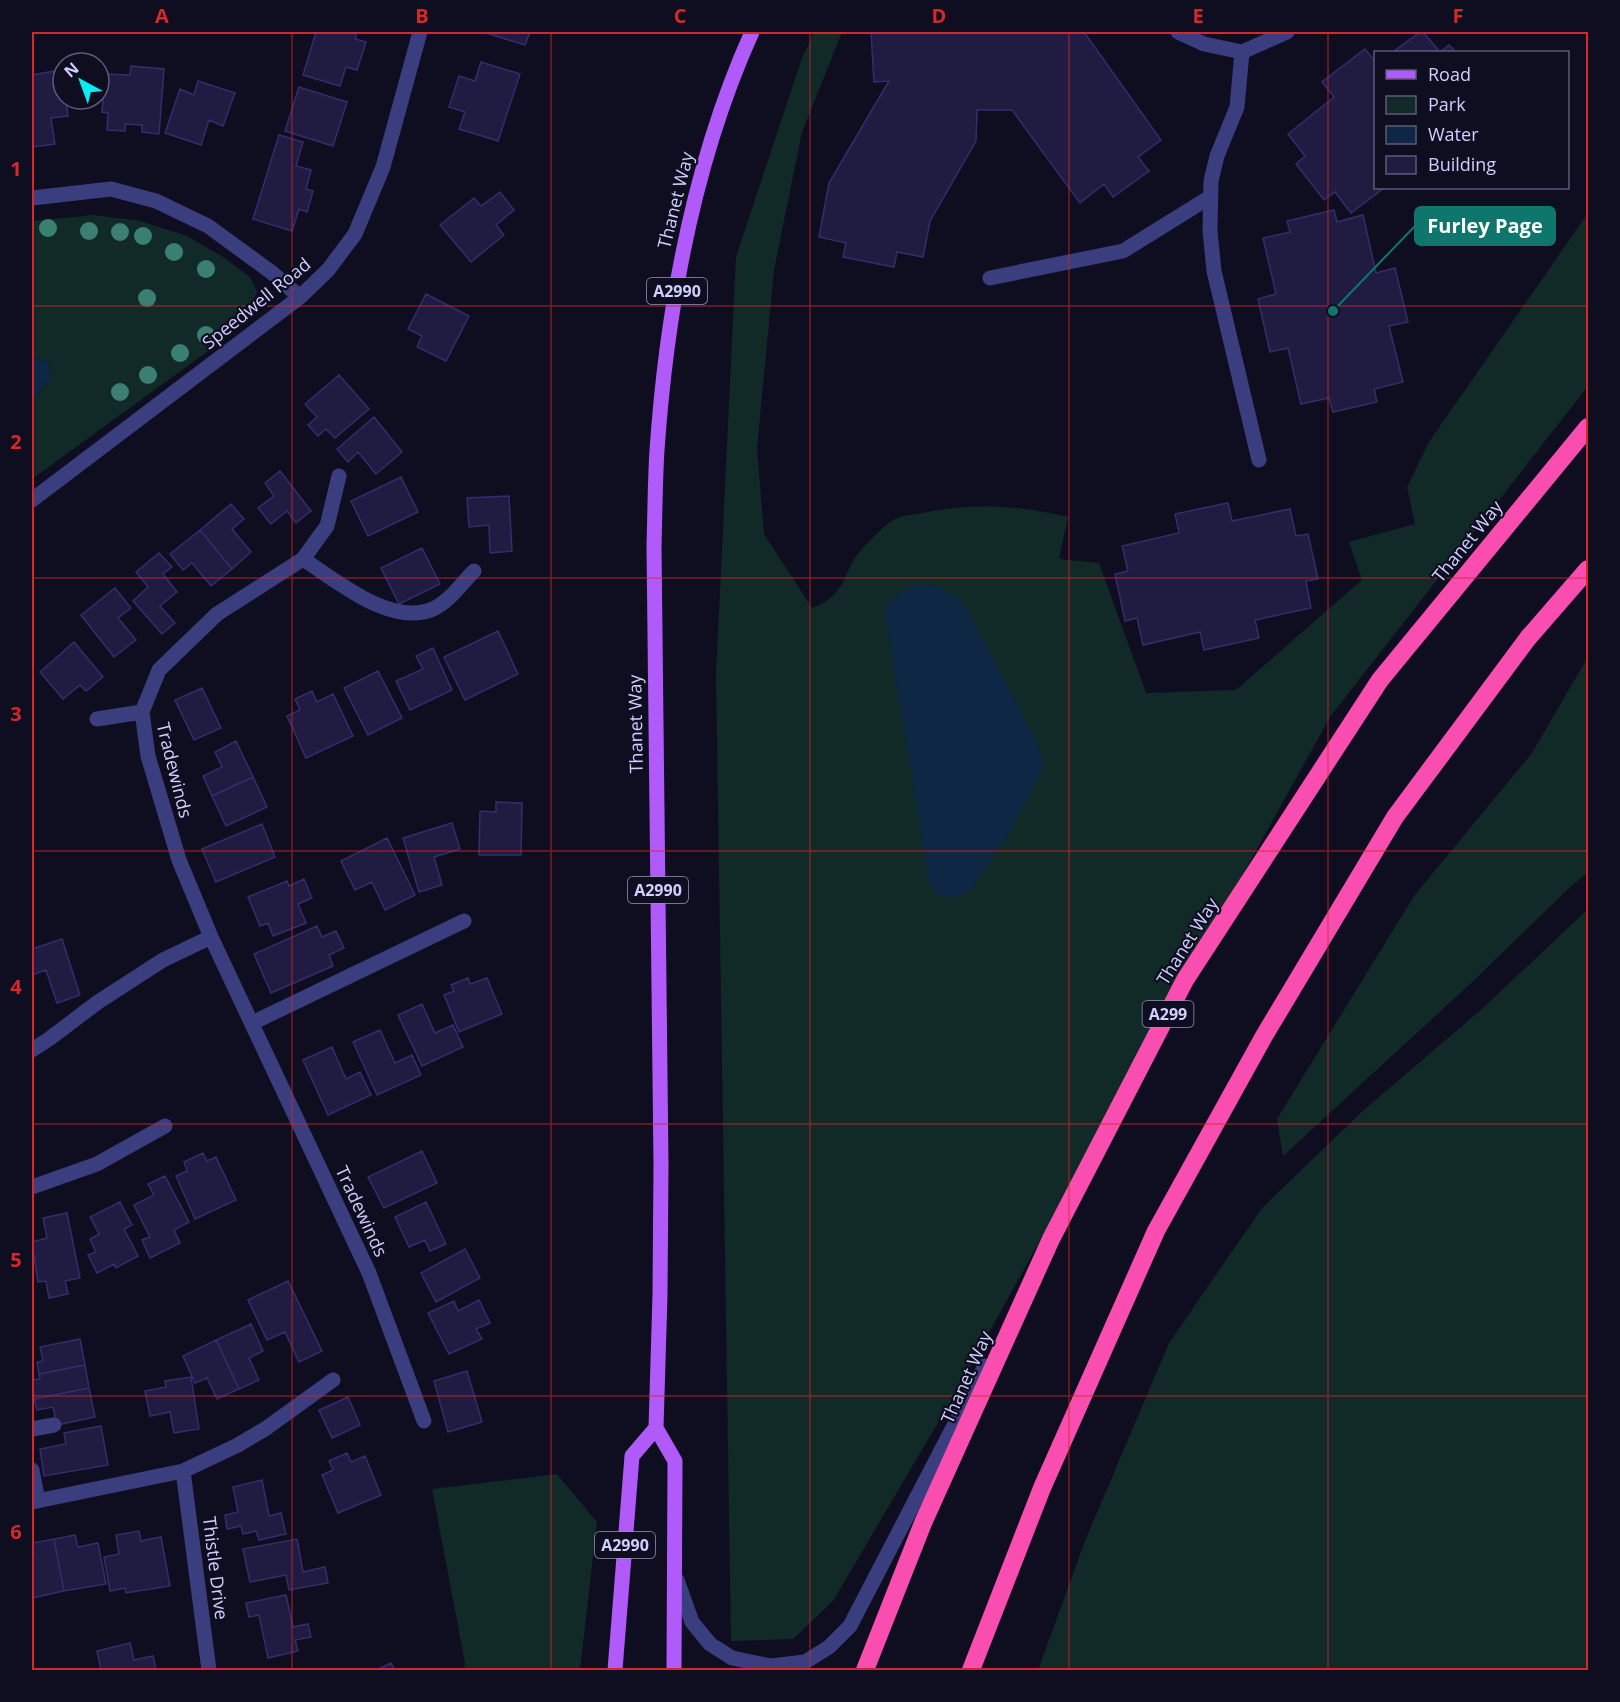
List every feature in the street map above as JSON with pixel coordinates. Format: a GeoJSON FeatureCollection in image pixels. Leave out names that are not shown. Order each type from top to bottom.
{"type":"FeatureCollection","features":[{"type":"Feature","properties":{"kind":"highway","name":"Thanet Way"},"geometry":{"type":"LineString","coordinates":[[865,1671],[923,1523],[1052,1239],[1185,980],[1374,690],[1588,427]]}},
{"type":"Feature","properties":{"kind":"highway"},"geometry":{"type":"LineString","coordinates":[[972,1671],[1042,1488],[1156,1231],[1264,1035],[1395,817],[1528,638],[1588,569]]}},
{"type":"Feature","properties":{"kind":"main road","name":"Thanet Way"},"geometry":{"type":"LineString","coordinates":[[656,1428],[661,1176],[654,546],[657,451],[667,353],[681,265],[696,193],[717,122],[752,32]]}},
{"type":"Feature","properties":{"kind":"main road","name":"A2990"},"geometry":{"type":"LineString","coordinates":[[615,1671],[632,1456],[656,1428],[675,1461],[674,1671]]}},
{"type":"Feature","properties":{"kind":"street","name":"Speedwell Road"},"geometry":{"type":"LineString","coordinates":[[32,500],[300,297],[328,270],[355,234],[382,167],[420,32]]}},
{"type":"Feature","properties":{"kind":"street"},"geometry":{"type":"LineString","coordinates":[[1178,32],[1204,44],[1242,52],[1287,32]]}},
{"type":"Feature","properties":{"kind":"street"},"geometry":{"type":"LineString","coordinates":[[1242,52],[1237,107],[1217,156],[1211,181],[1210,231],[1214,271],[1259,460]]}},
{"type":"Feature","properties":{"kind":"street"},"geometry":{"type":"LineString","coordinates":[[32,198],[111,189],[156,201],[208,226],[271,272],[300,297]]}},
{"type":"Feature","properties":{"kind":"street"},"geometry":{"type":"LineString","coordinates":[[990,278],[1123,251],[1210,197]]}},
{"type":"Feature","properties":{"kind":"street","name":"Tradewinds"},"geometry":{"type":"LineString","coordinates":[[339,476],[327,526],[303,559],[217,614],[159,670],[142,712],[148,756],[179,860],[211,938],[369,1273],[424,1421]]}},
{"type":"Feature","properties":{"kind":"street"},"geometry":{"type":"LineString","coordinates":[[303,559],[385,609],[412,614],[433,609],[447,599],[474,571]]}},
{"type":"Feature","properties":{"kind":"street","name":"Tradewinds"},"geometry":{"type":"LineString","coordinates":[[97,719],[142,712]]}},
{"type":"Feature","properties":{"kind":"street"},"geometry":{"type":"LineString","coordinates":[[252,1023],[464,921]]}},
{"type":"Feature","properties":{"kind":"street"},"geometry":{"type":"LineString","coordinates":[[32,1050],[98,1002],[163,960],[211,938]]}},
{"type":"Feature","properties":{"kind":"street"},"geometry":{"type":"LineString","coordinates":[[32,1187],[97,1164],[165,1126]]}},
{"type":"Feature","properties":{"kind":"street"},"geometry":{"type":"LineString","coordinates":[[674,1571],[692,1622],[710,1644],[732,1658],[771,1666],[805,1662],[829,1647],[850,1626],[1052,1239]]}},
{"type":"Feature","properties":{"kind":"street"},"geometry":{"type":"LineString","coordinates":[[32,1470],[35,1501],[183,1471],[265,1429],[333,1380]]}},
{"type":"Feature","properties":{"kind":"street"},"geometry":{"type":"LineString","coordinates":[[32,1430],[54,1425]]}},
{"type":"Feature","properties":{"kind":"street","name":"Thistle Drive"},"geometry":{"type":"LineString","coordinates":[[183,1471],[209,1671]]}},
{"type":"Feature","properties":{"kind":"green space"},"geometry":{"type":"Polygon","coordinates":[[[814,32],[842,32],[802,132],[774,270],[757,448],[764,534],[812,608],[832,597],[843,583],[861,550],[881,529],[898,518],[940,510],[977,507],[1014,508],[1050,513],[1068,517],[1059,559],[1099,563],[1146,693],[1236,690],[1362,580],[1349,542],[1415,524],[1407,487],[1429,442],[1588,213],[1588,386],[1330,717],[956,1392],[833,1601],[793,1639],[731,1641],[716,675],[736,257],[802,58],[814,32]]]}},
{"type":"Feature","properties":{"kind":"green space"},"geometry":{"type":"Polygon","coordinates":[[[94,215],[140,221],[187,236],[223,257],[250,277],[257,292],[251,306],[211,339],[215,346],[32,479],[32,402],[51,377],[48,362],[32,357],[32,221],[94,215]]]}},
{"type":"Feature","properties":{"kind":"green space"},"geometry":{"type":"Polygon","coordinates":[[[1588,657],[1588,872],[1283,1156],[1277,1119],[1414,896],[1532,753],[1588,657]]]}},
{"type":"Feature","properties":{"kind":"green space"},"geometry":{"type":"Polygon","coordinates":[[[1588,909],[1588,1670],[1038,1670],[1085,1541],[1169,1343],[1262,1208],[1366,1108],[1482,1009],[1588,909]]]}},
{"type":"Feature","properties":{"kind":"green space"},"geometry":{"type":"Polygon","coordinates":[[[557,1474],[597,1522],[580,1670],[464,1670],[465,1663],[432,1489],[557,1474]]]}},
{"type":"Feature","properties":{"kind":"water"},"geometry":{"type":"Polygon","coordinates":[[[32,357],[48,362],[51,377],[32,402],[32,357]]]}},
{"type":"Feature","properties":{"kind":"water"},"geometry":{"type":"Polygon","coordinates":[[[917,584],[937,586],[962,601],[1039,746],[1043,768],[1009,833],[970,890],[956,897],[938,896],[929,882],[884,607],[902,591],[917,584]]]}},
{"type":"Feature","properties":{"kind":"building"},"geometry":{"type":"Polygon","coordinates":[[[316,32],[357,32],[355,39],[366,42],[357,70],[346,67],[340,86],[303,75],[316,32]]]}},
{"type":"Feature","properties":{"kind":"building"},"geometry":{"type":"Polygon","coordinates":[[[483,32],[530,32],[525,45],[483,32]]]}},
{"type":"Feature","properties":{"kind":"building"},"geometry":{"type":"Polygon","coordinates":[[[871,32],[1084,32],[1161,140],[1138,157],[1149,171],[1113,197],[1104,184],[1080,203],[1012,110],[977,110],[976,141],[930,221],[923,257],[897,252],[894,267],[843,257],[846,243],[819,237],[829,183],[889,81],[874,82],[871,32]]]}},
{"type":"Feature","properties":{"kind":"building"},"geometry":{"type":"Polygon","coordinates":[[[1423,32],[1439,51],[1394,51],[1423,32]]]}},
{"type":"Feature","properties":{"kind":"building"},"geometry":{"type":"Polygon","coordinates":[[[1449,45],[1455,51],[1441,51],[1449,45]]]}},
{"type":"Feature","properties":{"kind":"building"},"geometry":{"type":"Polygon","coordinates":[[[1365,49],[1374,60],[1374,189],[1383,189],[1351,213],[1335,192],[1324,200],[1296,164],[1305,156],[1288,134],[1334,97],[1322,82],[1365,49]]]}},
{"type":"Feature","properties":{"kind":"building"},"geometry":{"type":"Polygon","coordinates":[[[481,62],[520,74],[498,141],[459,129],[465,112],[449,107],[459,76],[475,81],[481,62]]]}},
{"type":"Feature","properties":{"kind":"building"},"geometry":{"type":"Polygon","coordinates":[[[131,66],[164,69],[159,134],[142,132],[142,125],[125,124],[125,131],[107,130],[108,113],[102,112],[111,111],[111,74],[130,75],[131,66]]]}},
{"type":"Feature","properties":{"kind":"building"},"geometry":{"type":"Polygon","coordinates":[[[51,72],[51,111],[67,111],[68,116],[51,118],[55,144],[32,147],[32,75],[51,72]]]}},
{"type":"Feature","properties":{"kind":"building"},"geometry":{"type":"Polygon","coordinates":[[[198,81],[235,93],[223,126],[209,120],[201,145],[165,133],[180,89],[194,95],[198,81]]]}},
{"type":"Feature","properties":{"kind":"building"},"geometry":{"type":"Polygon","coordinates":[[[299,87],[347,102],[333,146],[285,131],[299,87]]]}},
{"type":"Feature","properties":{"kind":"building"},"geometry":{"type":"Polygon","coordinates":[[[279,135],[303,142],[296,166],[311,170],[306,189],[313,191],[307,212],[299,209],[292,231],[253,219],[279,135]]]}},
{"type":"Feature","properties":{"kind":"building"},"geometry":{"type":"Polygon","coordinates":[[[500,192],[514,210],[496,225],[504,235],[471,262],[440,225],[474,198],[481,206],[500,192]]]}},
{"type":"Feature","properties":{"kind":"building"},"geometry":{"type":"Polygon","coordinates":[[[1334,210],[1337,222],[1363,215],[1376,273],[1395,268],[1408,322],[1389,326],[1403,382],[1374,389],[1377,402],[1333,412],[1329,398],[1301,404],[1288,348],[1270,352],[1258,299],[1276,294],[1263,238],[1290,232],[1287,221],[1334,210]]]}},
{"type":"Feature","properties":{"kind":"building"},"geometry":{"type":"Polygon","coordinates":[[[426,294],[469,316],[446,361],[417,347],[422,336],[408,329],[426,294]]]}},
{"type":"Feature","properties":{"kind":"building"},"geometry":{"type":"Polygon","coordinates":[[[339,375],[369,409],[335,438],[326,429],[318,436],[308,425],[317,417],[305,404],[339,375]]]}},
{"type":"Feature","properties":{"kind":"building"},"geometry":{"type":"Polygon","coordinates":[[[374,417],[402,452],[376,474],[358,452],[348,462],[337,449],[374,417]]]}},
{"type":"Feature","properties":{"kind":"building"},"geometry":{"type":"Polygon","coordinates":[[[280,471],[311,511],[296,523],[287,511],[271,524],[258,508],[274,496],[265,483],[280,471]]]}},
{"type":"Feature","properties":{"kind":"building"},"geometry":{"type":"Polygon","coordinates":[[[401,477],[418,512],[368,536],[351,501],[401,477]]]}},
{"type":"Feature","properties":{"kind":"building"},"geometry":{"type":"Polygon","coordinates":[[[509,496],[512,551],[490,553],[489,525],[469,527],[467,498],[509,496]]]}},
{"type":"Feature","properties":{"kind":"building"},"geometry":{"type":"Polygon","coordinates":[[[1228,503],[1232,521],[1290,509],[1296,536],[1308,534],[1318,579],[1306,581],[1311,608],[1255,620],[1259,638],[1204,650],[1200,632],[1143,645],[1137,618],[1125,621],[1115,574],[1128,571],[1122,546],[1179,533],[1175,514],[1228,503]]]}},
{"type":"Feature","properties":{"kind":"building"},"geometry":{"type":"Polygon","coordinates":[[[231,504],[244,519],[232,529],[251,552],[232,569],[200,530],[231,504]]]}},
{"type":"Feature","properties":{"kind":"building"},"geometry":{"type":"Polygon","coordinates":[[[200,530],[232,569],[211,586],[192,563],[183,570],[170,554],[200,530]]]}},
{"type":"Feature","properties":{"kind":"building"},"geometry":{"type":"Polygon","coordinates":[[[422,548],[440,584],[399,604],[381,568],[422,548]]]}},
{"type":"Feature","properties":{"kind":"building"},"geometry":{"type":"Polygon","coordinates":[[[159,553],[172,567],[163,574],[177,592],[160,606],[175,623],[162,634],[133,601],[148,587],[136,572],[159,553]]]}},
{"type":"Feature","properties":{"kind":"building"},"geometry":{"type":"Polygon","coordinates":[[[115,588],[131,608],[118,618],[136,640],[114,657],[81,615],[115,588]]]}},
{"type":"Feature","properties":{"kind":"building"},"geometry":{"type":"Polygon","coordinates":[[[498,631],[518,674],[465,700],[444,657],[498,631]]]}},
{"type":"Feature","properties":{"kind":"building"},"geometry":{"type":"Polygon","coordinates":[[[74,642],[103,677],[86,691],[80,685],[63,699],[40,672],[74,642]]]}},
{"type":"Feature","properties":{"kind":"building"},"geometry":{"type":"Polygon","coordinates":[[[433,648],[452,690],[410,710],[396,681],[423,669],[416,656],[433,648]]]}},
{"type":"Feature","properties":{"kind":"building"},"geometry":{"type":"Polygon","coordinates":[[[378,671],[402,718],[368,735],[344,688],[378,671]]]}},
{"type":"Feature","properties":{"kind":"building"},"geometry":{"type":"Polygon","coordinates":[[[202,688],[221,728],[194,740],[175,700],[202,688]]]}},
{"type":"Feature","properties":{"kind":"building"},"geometry":{"type":"Polygon","coordinates":[[[312,691],[317,702],[333,694],[353,736],[306,758],[287,716],[300,710],[295,699],[312,691]]]}},
{"type":"Feature","properties":{"kind":"building"},"geometry":{"type":"Polygon","coordinates":[[[236,741],[253,777],[212,796],[203,776],[222,767],[215,752],[236,741]]]}},
{"type":"Feature","properties":{"kind":"building"},"geometry":{"type":"Polygon","coordinates":[[[253,777],[267,807],[226,826],[212,796],[253,777]]]}},
{"type":"Feature","properties":{"kind":"building"},"geometry":{"type":"Polygon","coordinates":[[[496,802],[522,803],[521,855],[479,855],[480,811],[496,812],[496,802]]]}},
{"type":"Feature","properties":{"kind":"building"},"geometry":{"type":"Polygon","coordinates":[[[452,823],[460,849],[434,857],[442,885],[419,892],[403,838],[452,823]]]}},
{"type":"Feature","properties":{"kind":"building"},"geometry":{"type":"Polygon","coordinates":[[[262,824],[275,857],[216,882],[202,849],[262,824]]]}},
{"type":"Feature","properties":{"kind":"building"},"geometry":{"type":"Polygon","coordinates":[[[387,838],[415,895],[385,910],[372,882],[355,890],[341,861],[387,838]]]}},
{"type":"Feature","properties":{"kind":"building"},"geometry":{"type":"Polygon","coordinates":[[[304,879],[312,898],[298,904],[306,923],[273,936],[268,923],[260,926],[248,897],[287,881],[289,886],[304,879]]]}},
{"type":"Feature","properties":{"kind":"building"},"geometry":{"type":"Polygon","coordinates":[[[317,926],[322,937],[336,931],[344,948],[329,955],[333,966],[271,993],[254,954],[317,926]]]}},
{"type":"Feature","properties":{"kind":"building"},"geometry":{"type":"Polygon","coordinates":[[[62,939],[80,995],[57,1003],[46,970],[32,975],[32,949],[62,939]]]}},
{"type":"Feature","properties":{"kind":"building"},"geometry":{"type":"Polygon","coordinates":[[[468,978],[470,984],[487,978],[502,1014],[459,1032],[444,995],[454,991],[451,985],[468,978]]]}},
{"type":"Feature","properties":{"kind":"building"},"geometry":{"type":"Polygon","coordinates":[[[422,1004],[435,1033],[453,1025],[463,1047],[422,1066],[398,1015],[422,1004]]]}},
{"type":"Feature","properties":{"kind":"building"},"geometry":{"type":"Polygon","coordinates":[[[380,1030],[395,1063],[412,1055],[421,1075],[377,1095],[353,1042],[380,1030]]]}},
{"type":"Feature","properties":{"kind":"building"},"geometry":{"type":"Polygon","coordinates":[[[332,1047],[346,1079],[360,1072],[371,1095],[328,1115],[303,1060],[332,1047]]]}},
{"type":"Feature","properties":{"kind":"building"},"geometry":{"type":"Polygon","coordinates":[[[422,1151],[437,1183],[384,1208],[368,1177],[422,1151]]]}},
{"type":"Feature","properties":{"kind":"building"},"geometry":{"type":"Polygon","coordinates":[[[203,1153],[207,1161],[216,1157],[236,1200],[195,1219],[176,1176],[187,1171],[184,1162],[203,1153]]]}},
{"type":"Feature","properties":{"kind":"building"},"geometry":{"type":"Polygon","coordinates":[[[165,1176],[189,1222],[174,1230],[180,1243],[150,1258],[142,1240],[150,1237],[134,1205],[154,1195],[148,1184],[165,1176]]]}},
{"type":"Feature","properties":{"kind":"building"},"geometry":{"type":"Polygon","coordinates":[[[120,1202],[132,1225],[124,1229],[138,1256],[116,1268],[114,1264],[97,1273],[88,1255],[96,1252],[90,1239],[99,1234],[90,1217],[120,1202]]]}},
{"type":"Feature","properties":{"kind":"building"},"geometry":{"type":"Polygon","coordinates":[[[426,1202],[446,1244],[430,1251],[425,1240],[409,1247],[395,1217],[426,1202]]]}},
{"type":"Feature","properties":{"kind":"building"},"geometry":{"type":"Polygon","coordinates":[[[67,1213],[80,1278],[65,1281],[68,1294],[49,1298],[46,1281],[38,1282],[32,1242],[47,1238],[43,1218],[67,1213]]]}},
{"type":"Feature","properties":{"kind":"building"},"geometry":{"type":"Polygon","coordinates":[[[465,1249],[480,1278],[436,1302],[421,1273],[465,1249]]]}},
{"type":"Feature","properties":{"kind":"building"},"geometry":{"type":"Polygon","coordinates":[[[288,1281],[322,1351],[299,1362],[285,1332],[267,1340],[248,1300],[288,1281]]]}},
{"type":"Feature","properties":{"kind":"building"},"geometry":{"type":"Polygon","coordinates":[[[479,1300],[490,1323],[476,1329],[482,1339],[449,1354],[428,1313],[454,1301],[458,1311],[479,1300]]]}},
{"type":"Feature","properties":{"kind":"building"},"geometry":{"type":"Polygon","coordinates":[[[251,1324],[263,1351],[249,1358],[259,1380],[239,1389],[216,1340],[251,1324]]]}},
{"type":"Feature","properties":{"kind":"building"},"geometry":{"type":"Polygon","coordinates":[[[80,1339],[85,1365],[39,1374],[37,1362],[43,1361],[40,1347],[80,1339]]]}},
{"type":"Feature","properties":{"kind":"building"},"geometry":{"type":"Polygon","coordinates":[[[216,1340],[239,1389],[217,1399],[207,1378],[195,1383],[183,1356],[216,1340]]]}},
{"type":"Feature","properties":{"kind":"building"},"geometry":{"type":"Polygon","coordinates":[[[85,1365],[89,1388],[34,1399],[32,1380],[40,1379],[39,1374],[85,1365]]]}},
{"type":"Feature","properties":{"kind":"building"},"geometry":{"type":"Polygon","coordinates":[[[467,1371],[482,1422],[448,1432],[434,1381],[467,1371]]]}},
{"type":"Feature","properties":{"kind":"building"},"geometry":{"type":"Polygon","coordinates":[[[191,1377],[199,1429],[174,1433],[170,1412],[150,1416],[145,1391],[166,1387],[165,1381],[191,1377]]]}},
{"type":"Feature","properties":{"kind":"building"},"geometry":{"type":"Polygon","coordinates":[[[89,1388],[95,1417],[57,1425],[53,1407],[37,1410],[34,1399],[89,1388]]]}},
{"type":"Feature","properties":{"kind":"building"},"geometry":{"type":"Polygon","coordinates":[[[348,1397],[360,1425],[332,1438],[319,1410],[348,1397]]]}},
{"type":"Feature","properties":{"kind":"building"},"geometry":{"type":"Polygon","coordinates":[[[101,1426],[108,1465],[44,1476],[40,1449],[66,1444],[64,1433],[101,1426]]]}},
{"type":"Feature","properties":{"kind":"building"},"geometry":{"type":"Polygon","coordinates":[[[347,1453],[351,1462],[365,1456],[381,1495],[338,1513],[322,1475],[333,1470],[329,1461],[347,1453]]]}},
{"type":"Feature","properties":{"kind":"building"},"geometry":{"type":"Polygon","coordinates":[[[262,1480],[269,1516],[281,1513],[286,1534],[259,1540],[256,1531],[243,1534],[241,1526],[227,1529],[225,1515],[238,1512],[233,1487],[262,1480]]]}},
{"type":"Feature","properties":{"kind":"building"},"geometry":{"type":"Polygon","coordinates":[[[139,1531],[141,1541],[161,1537],[170,1586],[126,1593],[125,1588],[110,1591],[104,1557],[119,1554],[116,1535],[139,1531]]]}},
{"type":"Feature","properties":{"kind":"building"},"geometry":{"type":"Polygon","coordinates":[[[75,1535],[78,1547],[98,1543],[106,1584],[64,1591],[54,1539],[75,1535]]]}},
{"type":"Feature","properties":{"kind":"building"},"geometry":{"type":"Polygon","coordinates":[[[54,1539],[64,1591],[32,1598],[32,1555],[34,1555],[32,1543],[54,1539]]]}},
{"type":"Feature","properties":{"kind":"building"},"geometry":{"type":"Polygon","coordinates":[[[297,1539],[303,1572],[325,1567],[328,1583],[289,1590],[286,1575],[250,1582],[243,1549],[297,1539]]]}},
{"type":"Feature","properties":{"kind":"building"},"geometry":{"type":"Polygon","coordinates":[[[286,1595],[293,1627],[308,1624],[311,1637],[295,1640],[298,1651],[268,1658],[259,1615],[249,1617],[246,1603],[286,1595]]]}},
{"type":"Feature","properties":{"kind":"building"},"geometry":{"type":"Polygon","coordinates":[[[130,1643],[134,1660],[153,1656],[156,1670],[101,1670],[97,1651],[130,1643]]]}},
{"type":"Feature","properties":{"kind":"building"},"geometry":{"type":"Polygon","coordinates":[[[391,1663],[395,1670],[376,1670],[391,1663]]]}},
{"type":"Feature","properties":{"kind":"place","name":"Furley Page"},"geometry":{"type":"Point","coordinates":[1333,311]}}]}
